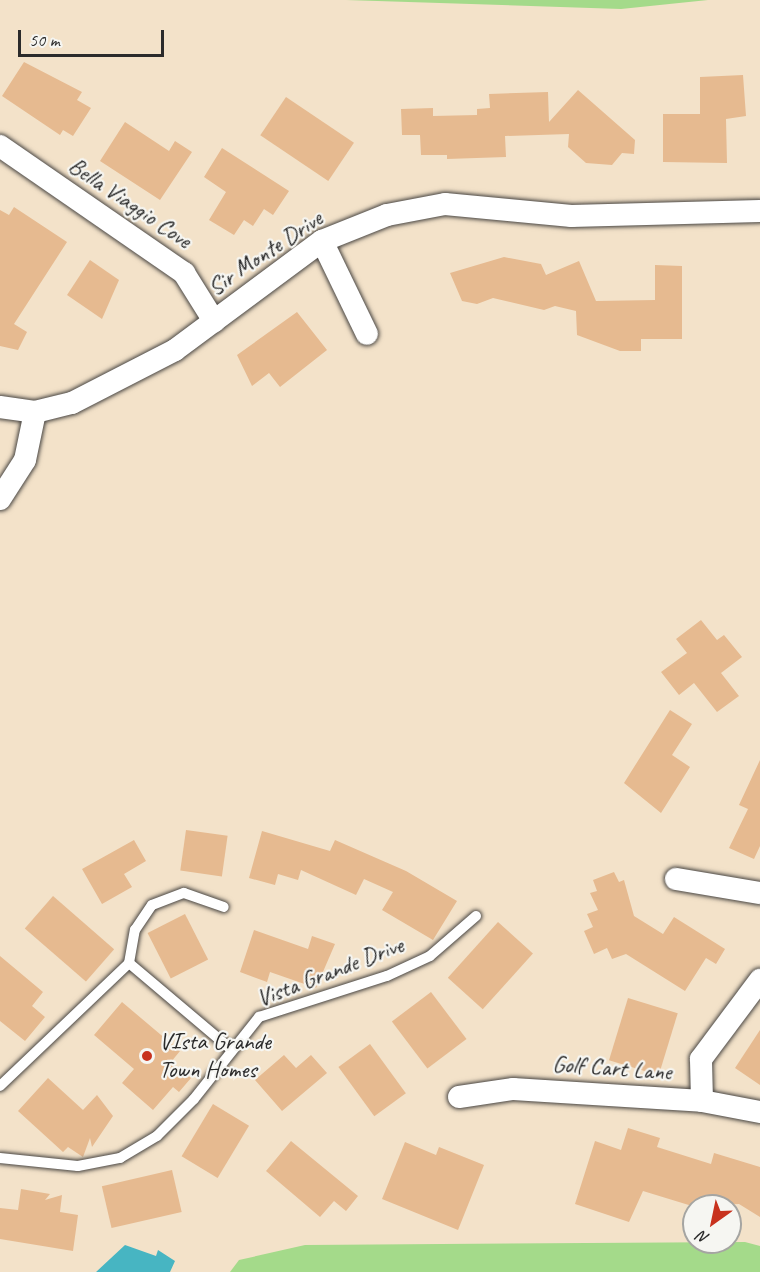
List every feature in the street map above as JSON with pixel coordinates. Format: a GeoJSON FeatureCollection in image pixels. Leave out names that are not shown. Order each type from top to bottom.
{"type":"FeatureCollection","features":[{"type":"Feature","properties":{"kind":"street","name":"Bella Viaggio Cove"},"geometry":{"type":"LineString","coordinates":[[0,146],[184,273],[214,321]]}},
{"type":"Feature","properties":{"kind":"street","name":"Sir Monte Drive"},"geometry":{"type":"LineString","coordinates":[[0,407],[35,412],[72,403],[165,356],[322,241],[387,215],[445,204],[571,216],[760,211]]}},
{"type":"Feature","properties":{"kind":"street"},"geometry":{"type":"LineString","coordinates":[[322,241],[367,334]]}},
{"type":"Feature","properties":{"kind":"street"},"geometry":{"type":"LineString","coordinates":[[0,499],[25,460],[35,412]]}},
{"type":"Feature","properties":{"kind":"street"},"geometry":{"type":"LineString","coordinates":[[676,879],[760,892]]}},
{"type":"Feature","properties":{"kind":"street"},"geometry":{"type":"LineString","coordinates":[[702,1101],[701,1059],[760,980]]}},
{"type":"Feature","properties":{"kind":"street","name":"Golf Cart Lane"},"geometry":{"type":"LineString","coordinates":[[459,1097],[513,1089],[702,1101],[760,1112]]}},
{"type":"Feature","properties":{"kind":"lane"},"geometry":{"type":"LineString","coordinates":[[0,1086],[129,963],[135,930],[153,905],[184,893],[224,907]]}},
{"type":"Feature","properties":{"kind":"lane","name":"Vista Grande Drive"},"geometry":{"type":"LineString","coordinates":[[0,1158],[78,1166],[120,1158],[157,1136],[259,1017],[387,976],[429,956],[476,916]]}},
{"type":"Feature","properties":{"kind":"lane"},"geometry":{"type":"LineString","coordinates":[[129,963],[232,1050]]}},
{"type":"Feature","properties":{"kind":"green space"},"geometry":{"type":"Polygon","coordinates":[[[346,0],[708,0],[621,9],[346,0]]]}},
{"type":"Feature","properties":{"kind":"green space"},"geometry":{"type":"Polygon","coordinates":[[[682,1242],[682,1254],[742,1254],[742,1242],[760,1246],[760,1272],[230,1272],[239,1260],[305,1245],[682,1242]]]}},
{"type":"Feature","properties":{"kind":"water"},"geometry":{"type":"Polygon","coordinates":[[[125,1245],[156,1256],[158,1250],[175,1261],[170,1272],[96,1272],[125,1245]]]}},
{"type":"Feature","properties":{"kind":"building"},"geometry":{"type":"Polygon","coordinates":[[[24,62],[82,92],[77,100],[91,108],[73,136],[63,130],[60,135],[2,96],[24,62]]]}},
{"type":"Feature","properties":{"kind":"building"},"geometry":{"type":"Polygon","coordinates":[[[743,75],[746,116],[726,119],[727,163],[663,162],[663,114],[700,114],[700,77],[743,75]]]}},
{"type":"Feature","properties":{"kind":"building"},"geometry":{"type":"Polygon","coordinates":[[[578,90],[635,140],[634,154],[622,153],[612,165],[586,163],[568,147],[569,134],[505,136],[506,157],[447,159],[447,155],[421,155],[420,135],[402,135],[401,109],[433,108],[433,116],[477,115],[477,109],[490,108],[489,94],[548,92],[549,122],[578,90]]]}},
{"type":"Feature","properties":{"kind":"building"},"geometry":{"type":"Polygon","coordinates":[[[286,97],[354,143],[328,181],[260,135],[286,97]]]}},
{"type":"Feature","properties":{"kind":"building"},"geometry":{"type":"Polygon","coordinates":[[[125,122],[169,151],[175,141],[192,152],[160,200],[100,161],[125,122]]]}},
{"type":"Feature","properties":{"kind":"building"},"geometry":{"type":"Polygon","coordinates":[[[222,148],[289,191],[273,215],[264,209],[253,226],[244,220],[234,235],[209,220],[226,192],[204,177],[222,148]]]}},
{"type":"Feature","properties":{"kind":"building"},"geometry":{"type":"Polygon","coordinates":[[[14,207],[67,242],[14,324],[27,332],[18,350],[0,346],[0,210],[9,215],[14,207]]]}},
{"type":"Feature","properties":{"kind":"building"},"geometry":{"type":"Polygon","coordinates":[[[504,257],[541,264],[546,275],[579,261],[596,301],[655,300],[655,265],[682,266],[682,339],[641,339],[641,351],[620,351],[577,335],[576,311],[555,306],[544,310],[493,298],[477,304],[462,301],[450,273],[504,257]]]}},
{"type":"Feature","properties":{"kind":"building"},"geometry":{"type":"Polygon","coordinates":[[[90,260],[119,280],[102,319],[67,295],[90,260]]]}},
{"type":"Feature","properties":{"kind":"building"},"geometry":{"type":"Polygon","coordinates":[[[297,312],[327,350],[280,387],[269,373],[252,386],[237,355],[297,312]]]}},
{"type":"Feature","properties":{"kind":"building"},"geometry":{"type":"Polygon","coordinates":[[[701,620],[717,640],[724,635],[742,657],[721,673],[739,696],[717,712],[694,683],[679,695],[661,672],[687,653],[676,639],[701,620]]]}},
{"type":"Feature","properties":{"kind":"building"},"geometry":{"type":"Polygon","coordinates":[[[670,710],[692,724],[672,755],[690,767],[661,813],[624,783],[670,710]]]}},
{"type":"Feature","properties":{"kind":"building"},"geometry":{"type":"Polygon","coordinates":[[[760,760],[760,846],[754,859],[729,848],[748,809],[739,805],[760,760]]]}},
{"type":"Feature","properties":{"kind":"building"},"geometry":{"type":"Polygon","coordinates":[[[186,830],[228,836],[222,876],[180,871],[186,830]]]}},
{"type":"Feature","properties":{"kind":"building"},"geometry":{"type":"Polygon","coordinates":[[[262,831],[330,851],[335,840],[406,871],[457,901],[433,940],[382,910],[393,892],[364,879],[356,895],[301,870],[298,880],[278,874],[275,885],[249,878],[262,831]]]}},
{"type":"Feature","properties":{"kind":"building"},"geometry":{"type":"Polygon","coordinates":[[[134,840],[146,861],[124,874],[132,887],[102,904],[82,869],[134,840]]]}},
{"type":"Feature","properties":{"kind":"building"},"geometry":{"type":"Polygon","coordinates":[[[614,872],[619,882],[624,880],[634,916],[663,934],[674,917],[725,949],[716,964],[706,958],[685,991],[626,954],[612,959],[607,948],[594,954],[584,931],[593,927],[587,914],[598,910],[590,893],[597,891],[593,880],[614,872]]]}},
{"type":"Feature","properties":{"kind":"building"},"geometry":{"type":"Polygon","coordinates":[[[53,896],[114,949],[86,982],[25,928],[53,896]]]}},
{"type":"Feature","properties":{"kind":"building","name":"VIsta Grande Town Homes"},"geometry":{"type":"Polygon","coordinates":[[[185,914],[208,959],[171,979],[148,933],[185,914]]]}},
{"type":"Feature","properties":{"kind":"building"},"geometry":{"type":"Polygon","coordinates":[[[498,922],[533,953],[483,1009],[448,978],[498,922]]]}},
{"type":"Feature","properties":{"kind":"building","name":"VIsta Grande Town Homes"},"geometry":{"type":"Polygon","coordinates":[[[254,930],[308,949],[312,936],[335,944],[316,988],[270,972],[267,982],[240,972],[254,930]]]}},
{"type":"Feature","properties":{"kind":"building"},"geometry":{"type":"Polygon","coordinates":[[[0,956],[43,992],[32,1006],[45,1017],[25,1041],[0,1021],[0,956]]]}},
{"type":"Feature","properties":{"kind":"building"},"geometry":{"type":"Polygon","coordinates":[[[431,992],[467,1039],[427,1069],[392,1021],[431,992]]]}},
{"type":"Feature","properties":{"kind":"building"},"geometry":{"type":"Polygon","coordinates":[[[628,998],[678,1013],[659,1075],[609,1060],[628,998]]]}},
{"type":"Feature","properties":{"kind":"building","name":"VIsta Grande Town Homes"},"geometry":{"type":"Polygon","coordinates":[[[122,1002],[180,1051],[171,1062],[191,1078],[179,1092],[173,1087],[153,1110],[122,1083],[134,1069],[94,1035],[122,1002]]]}},
{"type":"Feature","properties":{"kind":"building"},"geometry":{"type":"Polygon","coordinates":[[[760,1030],[760,1085],[735,1068],[760,1030]]]}},
{"type":"Feature","properties":{"kind":"building","name":"VIsta Grande Town Homes"},"geometry":{"type":"Polygon","coordinates":[[[370,1044],[406,1093],[374,1116],[338,1067],[370,1044]]]}},
{"type":"Feature","properties":{"kind":"building","name":"VIsta Grande Town Homes"},"geometry":{"type":"Polygon","coordinates":[[[284,1055],[296,1068],[311,1055],[327,1073],[282,1111],[255,1080],[284,1055]]]}},
{"type":"Feature","properties":{"kind":"building","name":"VIsta Grande Town Homes"},"geometry":{"type":"Polygon","coordinates":[[[48,1078],[83,1110],[97,1095],[113,1116],[92,1147],[90,1138],[83,1157],[68,1147],[63,1152],[18,1111],[48,1078]]]}},
{"type":"Feature","properties":{"kind":"building","name":"VIsta Grande Town Homes"},"geometry":{"type":"Polygon","coordinates":[[[213,1104],[249,1126],[218,1178],[182,1156],[213,1104]]]}},
{"type":"Feature","properties":{"kind":"building"},"geometry":{"type":"Polygon","coordinates":[[[628,1128],[660,1138],[657,1147],[711,1164],[714,1153],[760,1167],[760,1217],[742,1206],[742,1194],[682,1194],[682,1203],[643,1191],[629,1222],[575,1204],[595,1141],[621,1150],[628,1128]]]}},
{"type":"Feature","properties":{"kind":"building"},"geometry":{"type":"Polygon","coordinates":[[[291,1141],[358,1196],[346,1211],[334,1201],[320,1217],[266,1171],[291,1141]]]}},
{"type":"Feature","properties":{"kind":"building"},"geometry":{"type":"Polygon","coordinates":[[[405,1142],[436,1155],[439,1147],[484,1165],[458,1230],[382,1199],[405,1142]]]}},
{"type":"Feature","properties":{"kind":"building"},"geometry":{"type":"Polygon","coordinates":[[[172,1170],[182,1212],[112,1228],[102,1186],[172,1170]]]}},
{"type":"Feature","properties":{"kind":"building"},"geometry":{"type":"Polygon","coordinates":[[[21,1189],[50,1194],[45,1200],[62,1195],[60,1212],[78,1215],[73,1251],[0,1239],[0,1208],[18,1210],[21,1189]]]}},
{"type":"Feature","properties":{"kind":"place","name":"VIsta Grande Town Homes"},"geometry":{"type":"Point","coordinates":[147,1056]}}]}
